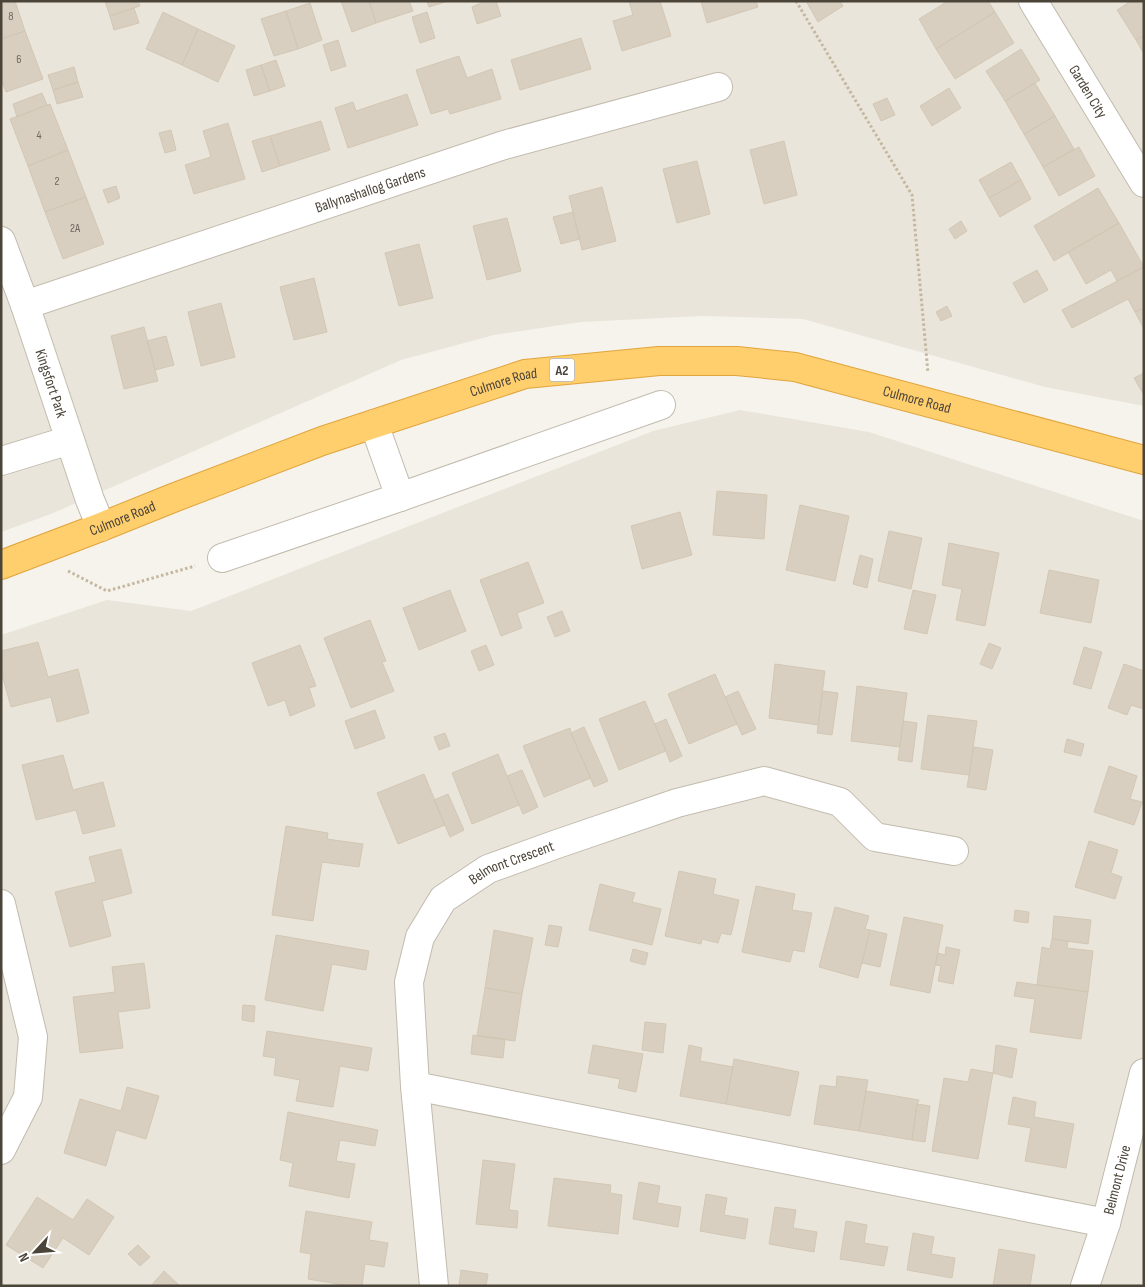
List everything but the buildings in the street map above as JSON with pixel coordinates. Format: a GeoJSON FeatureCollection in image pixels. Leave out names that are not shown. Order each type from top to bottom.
{"type":"FeatureCollection","features":[{"type":"Feature","properties":{"kind":"highway","name":"Culmore Road"},"geometry":{"type":"LineString","coordinates":[[1,565],[322,441],[525,374],[659,361],[737,361],[795,367],[1144,460]]}},
{"type":"Feature","properties":{"kind":"street","name":"Garden City"},"geometry":{"type":"LineString","coordinates":[[1033,1],[1144,183]]}},
{"type":"Feature","properties":{"kind":"street","name":"Ballynashallog Gardens"},"geometry":{"type":"LineString","coordinates":[[25,305],[504,145],[718,87]]}},
{"type":"Feature","properties":{"kind":"street","name":"Kingsfort Park"},"geometry":{"type":"LineString","coordinates":[[1,241],[25,305],[101,527]]}},
{"type":"Feature","properties":{"kind":"street"},"geometry":{"type":"LineString","coordinates":[[222,558],[661,405]]}},
{"type":"Feature","properties":{"kind":"street"},"geometry":{"type":"LineString","coordinates":[[374,424],[400,497]]}},
{"type":"Feature","properties":{"kind":"street"},"geometry":{"type":"LineString","coordinates":[[1,461],[70,440]]}},
{"type":"Feature","properties":{"kind":"street","name":"Belmont Crescent"},"geometry":{"type":"LineString","coordinates":[[434,1286],[415,1086],[409,982],[420,936],[443,899],[488,869],[677,803],[764,781],[840,802],[875,837],[954,851]]}},
{"type":"Feature","properties":{"kind":"street"},"geometry":{"type":"LineString","coordinates":[[1,904],[33,1037],[28,1097],[1,1150]]}},
{"type":"Feature","properties":{"kind":"street","name":"Belmont Drive"},"geometry":{"type":"LineString","coordinates":[[1085,1286],[1106,1223],[1144,1072]]}},
{"type":"Feature","properties":{"kind":"street"},"geometry":{"type":"LineString","coordinates":[[415,1086],[1106,1223]]}},
{"type":"Feature","properties":{"kind":"path"},"geometry":{"type":"LineString","coordinates":[[796,1],[912,195],[930,402]]}},
{"type":"Feature","properties":{"kind":"path"},"geometry":{"type":"LineString","coordinates":[[33,553],[107,591],[222,558]]}},
{"type":"Feature","properties":{"kind":"shaded area"},"geometry":{"type":"Polygon","coordinates":[[[1,1],[1144,1],[1144,406],[1045,387],[803,319],[702,316],[581,322],[494,335],[401,360],[51,514],[1,532],[1,1]]]}},
{"type":"Feature","properties":{"kind":"shaded area"},"geometry":{"type":"Polygon","coordinates":[[[740,410],[869,432],[1144,521],[1144,1286],[1,1286],[1,635],[107,600],[191,611],[653,431],[740,410]]]}}]}
